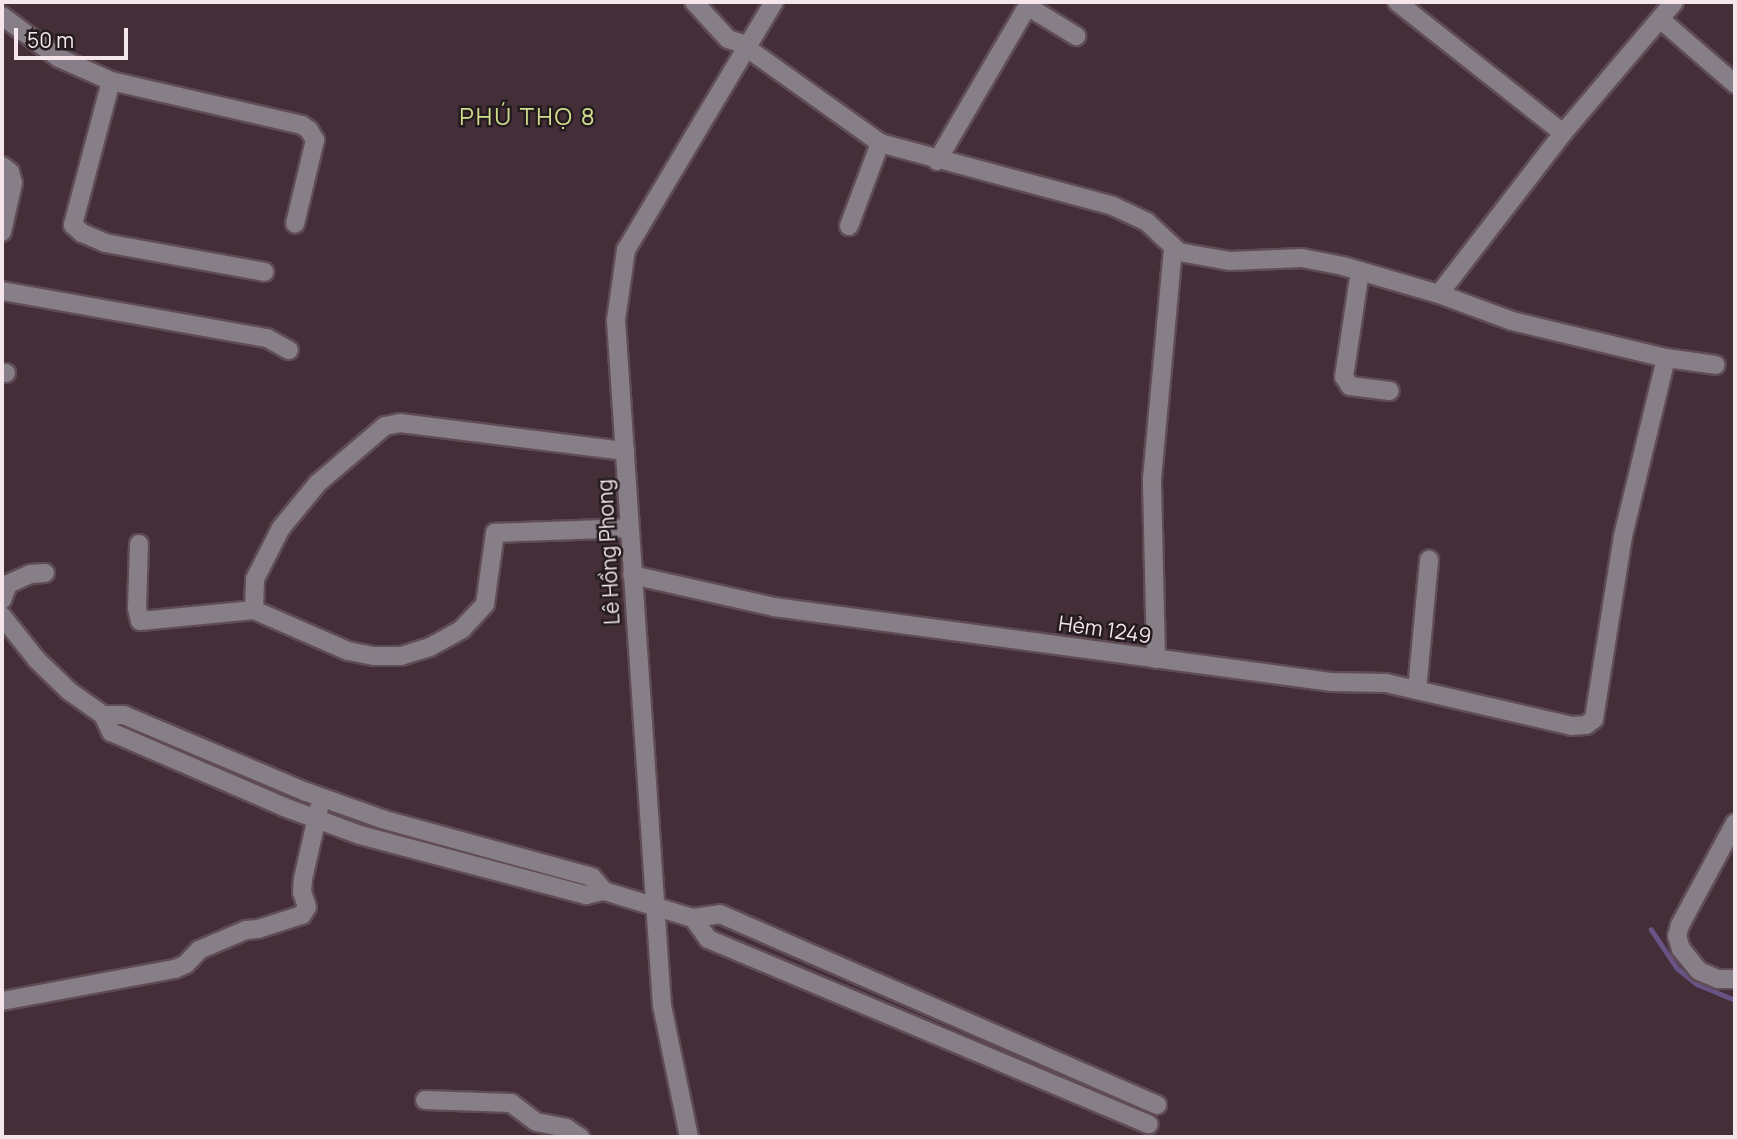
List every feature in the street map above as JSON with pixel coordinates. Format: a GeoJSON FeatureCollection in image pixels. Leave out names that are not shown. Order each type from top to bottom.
{"type":"FeatureCollection","features":[{"type":"Feature","properties":{"kind":"street"},"geometry":{"type":"LineString","coordinates":[[694,2],[728,39],[880,143],[937,161],[1113,206],[1147,222],[1173,250],[1192,256],[1230,261],[1301,258],[1360,271],[1438,294],[1512,321],[1666,358],[1716,365]]}},
{"type":"Feature","properties":{"kind":"street","name":"Lê Hồng Phong"},"geometry":{"type":"LineString","coordinates":[[689,1137],[662,1006],[616,320],[626,250],[774,2]]}},
{"type":"Feature","properties":{"kind":"street"},"geometry":{"type":"LineString","coordinates":[[1397,2],[1563,133]]}},
{"type":"Feature","properties":{"kind":"street"},"geometry":{"type":"LineString","coordinates":[[1438,294],[1563,133],[1674,2]]}},
{"type":"Feature","properties":{"kind":"street"},"geometry":{"type":"LineString","coordinates":[[937,161],[1024,12],[1032,9],[1076,36]]}},
{"type":"Feature","properties":{"kind":"street"},"geometry":{"type":"LineString","coordinates":[[2,16],[59,58],[111,81],[302,125],[315,140],[295,224]]}},
{"type":"Feature","properties":{"kind":"street"},"geometry":{"type":"LineString","coordinates":[[1660,19],[1735,84]]}},
{"type":"Feature","properties":{"kind":"street"},"geometry":{"type":"LineString","coordinates":[[111,81],[73,226],[104,243],[264,272]]}},
{"type":"Feature","properties":{"kind":"street"},"geometry":{"type":"LineString","coordinates":[[849,226],[880,143]]}},
{"type":"Feature","properties":{"kind":"street"},"geometry":{"type":"LineString","coordinates":[[2,166],[10,172],[13,183],[2,232]]}},
{"type":"Feature","properties":{"kind":"street"},"geometry":{"type":"LineString","coordinates":[[1156,659],[1152,479],[1173,250]]}},
{"type":"Feature","properties":{"kind":"street"},"geometry":{"type":"LineString","coordinates":[[1360,271],[1344,377],[1350,386],[1390,391]]}},
{"type":"Feature","properties":{"kind":"street"},"geometry":{"type":"LineString","coordinates":[[2,291],[267,338],[289,350]]}},
{"type":"Feature","properties":{"kind":"street","name":"Hẻm 1249"},"geometry":{"type":"LineString","coordinates":[[632,575],[774,607],[1332,682],[1386,683],[1572,726],[1586,725],[1594,719],[1623,536],[1666,358]]}},
{"type":"Feature","properties":{"kind":"street"},"geometry":{"type":"LineString","coordinates":[[254,610],[255,579],[281,528],[318,484],[385,426],[400,423],[625,451]]}},
{"type":"Feature","properties":{"kind":"street"},"geometry":{"type":"LineString","coordinates":[[139,544],[137,608],[140,621],[254,610],[348,651],[374,656],[401,656],[430,647],[462,629],[485,604],[495,533],[630,528]]}},
{"type":"Feature","properties":{"kind":"street"},"geometry":{"type":"LineString","coordinates":[[1417,690],[1429,560]]}},
{"type":"Feature","properties":{"kind":"street"},"geometry":{"type":"LineString","coordinates":[[2,600],[8,584],[30,574],[45,573]]}},
{"type":"Feature","properties":{"kind":"street"},"geometry":{"type":"LineString","coordinates":[[2,616],[69,691],[103,715],[111,732],[316,819],[434,857],[586,895],[604,891],[693,918],[720,914],[1157,1105]]}},
{"type":"Feature","properties":{"kind":"street"},"geometry":{"type":"LineString","coordinates":[[103,715],[124,715],[322,798],[432,834],[592,877],[604,891]]}},
{"type":"Feature","properties":{"kind":"street"},"geometry":{"type":"LineString","coordinates":[[2,1001],[175,969],[186,964],[199,950],[222,940],[246,930],[258,929],[302,915],[307,907],[302,885],[322,798]]}},
{"type":"Feature","properties":{"kind":"street"},"geometry":{"type":"LineString","coordinates":[[1735,823],[1680,925],[1677,936],[1681,949],[1699,971],[1718,979],[1735,979]]}},
{"type":"Feature","properties":{"kind":"street"},"geometry":{"type":"LineString","coordinates":[[693,918],[708,939],[1149,1124]]}},
{"type":"Feature","properties":{"kind":"street"},"geometry":{"type":"LineString","coordinates":[[946,1039],[954,1016]]}},
{"type":"Feature","properties":{"kind":"street"},"geometry":{"type":"LineString","coordinates":[[425,1100],[511,1103],[520,1107],[536,1122],[566,1128],[580,1137]]}},
{"type":"Feature","properties":{"kind":"waterway"},"geometry":{"type":"LineString","coordinates":[[1651,929],[1677,968],[1697,984],[1735,1000]]}},
{"type":"Feature","properties":{"kind":"district","name":"PHÚ THỌ 8"},"geometry":{"type":"Point","coordinates":[528,116]}}]}
